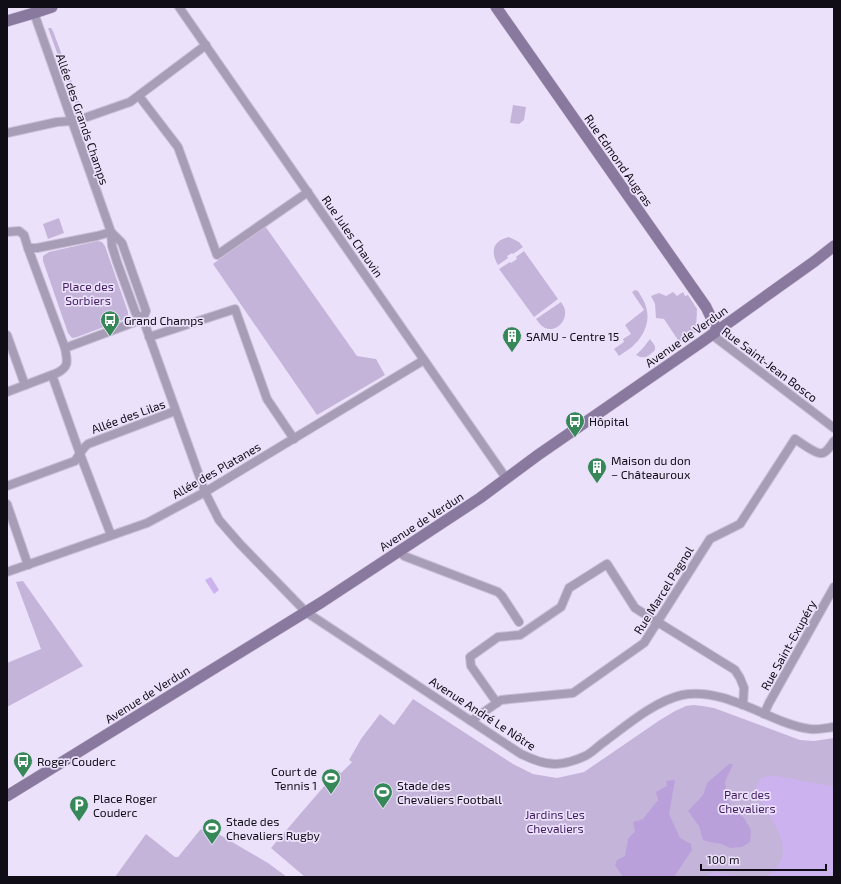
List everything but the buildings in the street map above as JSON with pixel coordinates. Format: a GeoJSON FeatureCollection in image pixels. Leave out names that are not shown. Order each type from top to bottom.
{"type":"FeatureCollection","features":[{"type":"Feature","properties":{"kind":"main road"},"geometry":{"type":"LineString","coordinates":[[7,21],[52,7]]}},
{"type":"Feature","properties":{"kind":"main road","name":"Rue Edmond Augras"},"geometry":{"type":"LineString","coordinates":[[496,7],[706,307],[714,332]]}},
{"type":"Feature","properties":{"kind":"main road","name":"Avenue de Verdun"},"geometry":{"type":"LineString","coordinates":[[7,796],[306,612],[480,498],[538,455],[815,261],[834,246]]}},
{"type":"Feature","properties":{"kind":"street","name":"Rue Jules Chauvin"},"geometry":{"type":"LineString","coordinates":[[179,7],[506,478]]}},
{"type":"Feature","properties":{"kind":"street","name":"Allée des Grands Champs"},"geometry":{"type":"LineString","coordinates":[[34,13],[111,232],[112,246],[117,262],[136,314],[143,319],[205,492],[220,520],[240,544],[306,612]]}},
{"type":"Feature","properties":{"kind":"street"},"geometry":{"type":"LineString","coordinates":[[7,133],[57,122],[72,121],[130,102],[206,45]]}},
{"type":"Feature","properties":{"kind":"street"},"geometry":{"type":"LineString","coordinates":[[139,96],[178,147],[217,255],[308,192]]}},
{"type":"Feature","properties":{"kind":"street"},"geometry":{"type":"LineString","coordinates":[[7,232],[19,231],[24,235],[65,348],[67,360],[66,367],[63,370],[7,392]]}},
{"type":"Feature","properties":{"kind":"street","name":"Allée des Grands Champs"},"geometry":{"type":"LineString","coordinates":[[111,232],[122,243],[146,311],[143,319]]}},
{"type":"Feature","properties":{"kind":"street"},"geometry":{"type":"LineString","coordinates":[[28,248],[37,248],[111,232]]}},
{"type":"Feature","properties":{"kind":"street"},"geometry":{"type":"LineString","coordinates":[[149,337],[235,309],[267,399],[294,439]]}},
{"type":"Feature","properties":{"kind":"street"},"geometry":{"type":"LineString","coordinates":[[65,348],[143,319]]}},
{"type":"Feature","properties":{"kind":"street","name":"Rue Saint-Jean Bosco"},"geometry":{"type":"LineString","coordinates":[[714,332],[834,428]]}},
{"type":"Feature","properties":{"kind":"street"},"geometry":{"type":"LineString","coordinates":[[7,335],[24,385]]}},
{"type":"Feature","properties":{"kind":"street","name":"Allée des Platanes"},"geometry":{"type":"LineString","coordinates":[[7,572],[147,523],[205,492],[424,360]]}},
{"type":"Feature","properties":{"kind":"street"},"geometry":{"type":"LineString","coordinates":[[52,375],[111,535]]}},
{"type":"Feature","properties":{"kind":"street","name":"Allée des Lilas"},"geometry":{"type":"LineString","coordinates":[[7,486],[74,461],[83,448],[88,444],[176,411]]}},
{"type":"Feature","properties":{"kind":"street","name":"Rue Marcel Pagnol"},"geometry":{"type":"LineString","coordinates":[[471,721],[501,700],[573,693],[644,643],[710,539],[740,524],[796,439],[819,453],[827,450],[834,441]]}},
{"type":"Feature","properties":{"kind":"street"},"geometry":{"type":"LineString","coordinates":[[7,504],[28,565]]}},
{"type":"Feature","properties":{"kind":"street"},"geometry":{"type":"LineString","coordinates":[[400,551],[404,556],[498,592],[519,622]]}},
{"type":"Feature","properties":{"kind":"street"},"geometry":{"type":"LineString","coordinates":[[497,703],[471,666],[470,657],[498,637],[520,635],[560,607],[569,588],[607,564],[635,608],[735,670],[744,688],[742,705]]}},
{"type":"Feature","properties":{"kind":"street","name":"Rue Saint-Exupéry"},"geometry":{"type":"LineString","coordinates":[[764,714],[834,587]]}},
{"type":"Feature","properties":{"kind":"street","name":"Avenue André Le Nôtre"},"geometry":{"type":"LineString","coordinates":[[306,612],[521,754],[538,762],[563,764],[584,756],[649,709],[665,700],[695,693],[713,695],[788,723],[809,729],[817,730],[834,727]]}},
{"type":"Feature","properties":{"kind":"green space"},"geometry":{"type":"Polygon","coordinates":[[[48,28],[51,28],[53,31],[83,112],[79,113],[48,28]]]}},
{"type":"Feature","properties":{"kind":"green space"},"geometry":{"type":"Polygon","coordinates":[[[513,105],[526,107],[524,120],[519,124],[510,123],[513,105]]]}},
{"type":"Feature","properties":{"kind":"green space"},"geometry":{"type":"Polygon","coordinates":[[[59,218],[64,233],[48,239],[43,224],[59,218]]]}},
{"type":"Feature","properties":{"kind":"green space"},"geometry":{"type":"Polygon","coordinates":[[[265,226],[357,356],[376,359],[385,375],[317,415],[213,264],[265,226]]]}},
{"type":"Feature","properties":{"kind":"green space"},"geometry":{"type":"Polygon","coordinates":[[[509,237],[519,242],[523,247],[507,256],[508,258],[498,265],[494,256],[494,247],[499,241],[509,237]]]}},
{"type":"Feature","properties":{"kind":"green space","name":"Place des Sorbiers"},"geometry":{"type":"Polygon","coordinates":[[[98,241],[102,242],[105,246],[128,312],[128,316],[125,319],[72,338],[68,333],[43,261],[43,256],[49,252],[98,241]]]}},
{"type":"Feature","properties":{"kind":"green space"},"geometry":{"type":"Polygon","coordinates":[[[524,251],[558,299],[534,317],[499,269],[517,259],[516,257],[524,251]]]}},
{"type":"Feature","properties":{"kind":"green space"},"geometry":{"type":"Polygon","coordinates":[[[635,290],[638,291],[643,299],[647,313],[647,324],[640,339],[619,356],[614,349],[624,342],[623,339],[631,334],[625,325],[644,310],[632,292],[635,290]]]}},
{"type":"Feature","properties":{"kind":"green space"},"geometry":{"type":"Polygon","coordinates":[[[673,292],[677,296],[683,292],[685,296],[688,295],[697,309],[696,332],[680,343],[664,319],[656,318],[655,304],[651,296],[659,293],[666,296],[673,292]]]}},
{"type":"Feature","properties":{"kind":"green space"},"geometry":{"type":"Polygon","coordinates":[[[561,302],[564,307],[565,316],[561,324],[554,329],[545,328],[542,326],[536,319],[561,302]]]}},
{"type":"Feature","properties":{"kind":"green space"},"geometry":{"type":"Polygon","coordinates":[[[650,339],[655,346],[655,350],[647,357],[636,355],[643,348],[650,339]]]}},
{"type":"Feature","properties":{"kind":"green space"},"geometry":{"type":"Polygon","coordinates":[[[23,581],[83,666],[7,707],[7,663],[41,649],[16,582],[23,581]]]}},
{"type":"Feature","properties":{"kind":"green space"},"geometry":{"type":"Polygon","coordinates":[[[413,699],[513,764],[533,774],[557,778],[584,772],[660,720],[686,706],[694,705],[714,708],[800,740],[814,741],[834,738],[834,877],[305,877],[271,848],[338,770],[341,773],[352,762],[349,760],[361,739],[380,714],[394,725],[413,699]]]}},
{"type":"Feature","properties":{"kind":"green space","name":"Stade des Chevaliers Rugby"},"geometry":{"type":"Polygon","coordinates":[[[202,829],[206,832],[215,832],[268,863],[287,877],[115,877],[146,834],[175,857],[178,857],[202,829]]]}},
{"type":"Feature","properties":{"kind":"shaded area"},"geometry":{"type":"Polygon","coordinates":[[[211,577],[219,590],[214,594],[205,580],[211,577]]]}},
{"type":"Feature","properties":{"kind":"shaded area"},"geometry":{"type":"Polygon","coordinates":[[[729,764],[733,764],[725,782],[727,798],[733,808],[744,818],[751,830],[750,842],[742,847],[730,848],[722,844],[703,840],[699,826],[688,811],[703,795],[707,783],[729,764]]]}},
{"type":"Feature","properties":{"kind":"shaded area"},"geometry":{"type":"Polygon","coordinates":[[[777,776],[832,786],[834,788],[834,869],[829,877],[765,877],[775,869],[781,861],[783,852],[782,843],[775,824],[756,791],[756,786],[761,778],[777,776]]]}},
{"type":"Feature","properties":{"kind":"shaded area"},"geometry":{"type":"Polygon","coordinates":[[[675,780],[669,814],[680,838],[691,844],[692,850],[674,877],[623,877],[615,865],[617,860],[625,856],[628,839],[635,831],[633,822],[643,819],[658,800],[656,792],[667,786],[666,781],[675,780]]]}},
{"type":"Feature","properties":{"kind":"shaded area"},"geometry":{"type":"Polygon","coordinates":[[[715,872],[742,877],[706,877],[715,872]]]}},
{"type":"Feature","properties":{"kind":"place","name":"Grand Champs"},"geometry":{"type":"Point","coordinates":[110,337]}},
{"type":"Feature","properties":{"kind":"place","name":"SAMU - Centre 15"},"geometry":{"type":"Point","coordinates":[512,353]}},
{"type":"Feature","properties":{"kind":"place","name":"Hôpital"},"geometry":{"type":"Point","coordinates":[575,438]}},
{"type":"Feature","properties":{"kind":"place","name":"Maison du don – Châteauroux"},"geometry":{"type":"Point","coordinates":[597,484]}},
{"type":"Feature","properties":{"kind":"place","name":"Roger Couderc"},"geometry":{"type":"Point","coordinates":[23,778]}},
{"type":"Feature","properties":{"kind":"place","name":"Court de Tennis 1"},"geometry":{"type":"Point","coordinates":[331,795]}},
{"type":"Feature","properties":{"kind":"place","name":"Stade des Chevaliers Football"},"geometry":{"type":"Point","coordinates":[383,809]}},
{"type":"Feature","properties":{"kind":"place","name":"Place Roger Couderc"},"geometry":{"type":"Point","coordinates":[79,822]}},
{"type":"Feature","properties":{"kind":"place","name":"Stade des Chevaliers Rugby"},"geometry":{"type":"Point","coordinates":[212,845]}},
{"type":"Feature","properties":{"kind":"park label","name":"Parc des Chevaliers"},"geometry":{"type":"Point","coordinates":[747,801]}},
{"type":"Feature","properties":{"kind":"park label","name":"Jardins Les Chevaliers"},"geometry":{"type":"Point","coordinates":[555,821]}}]}
